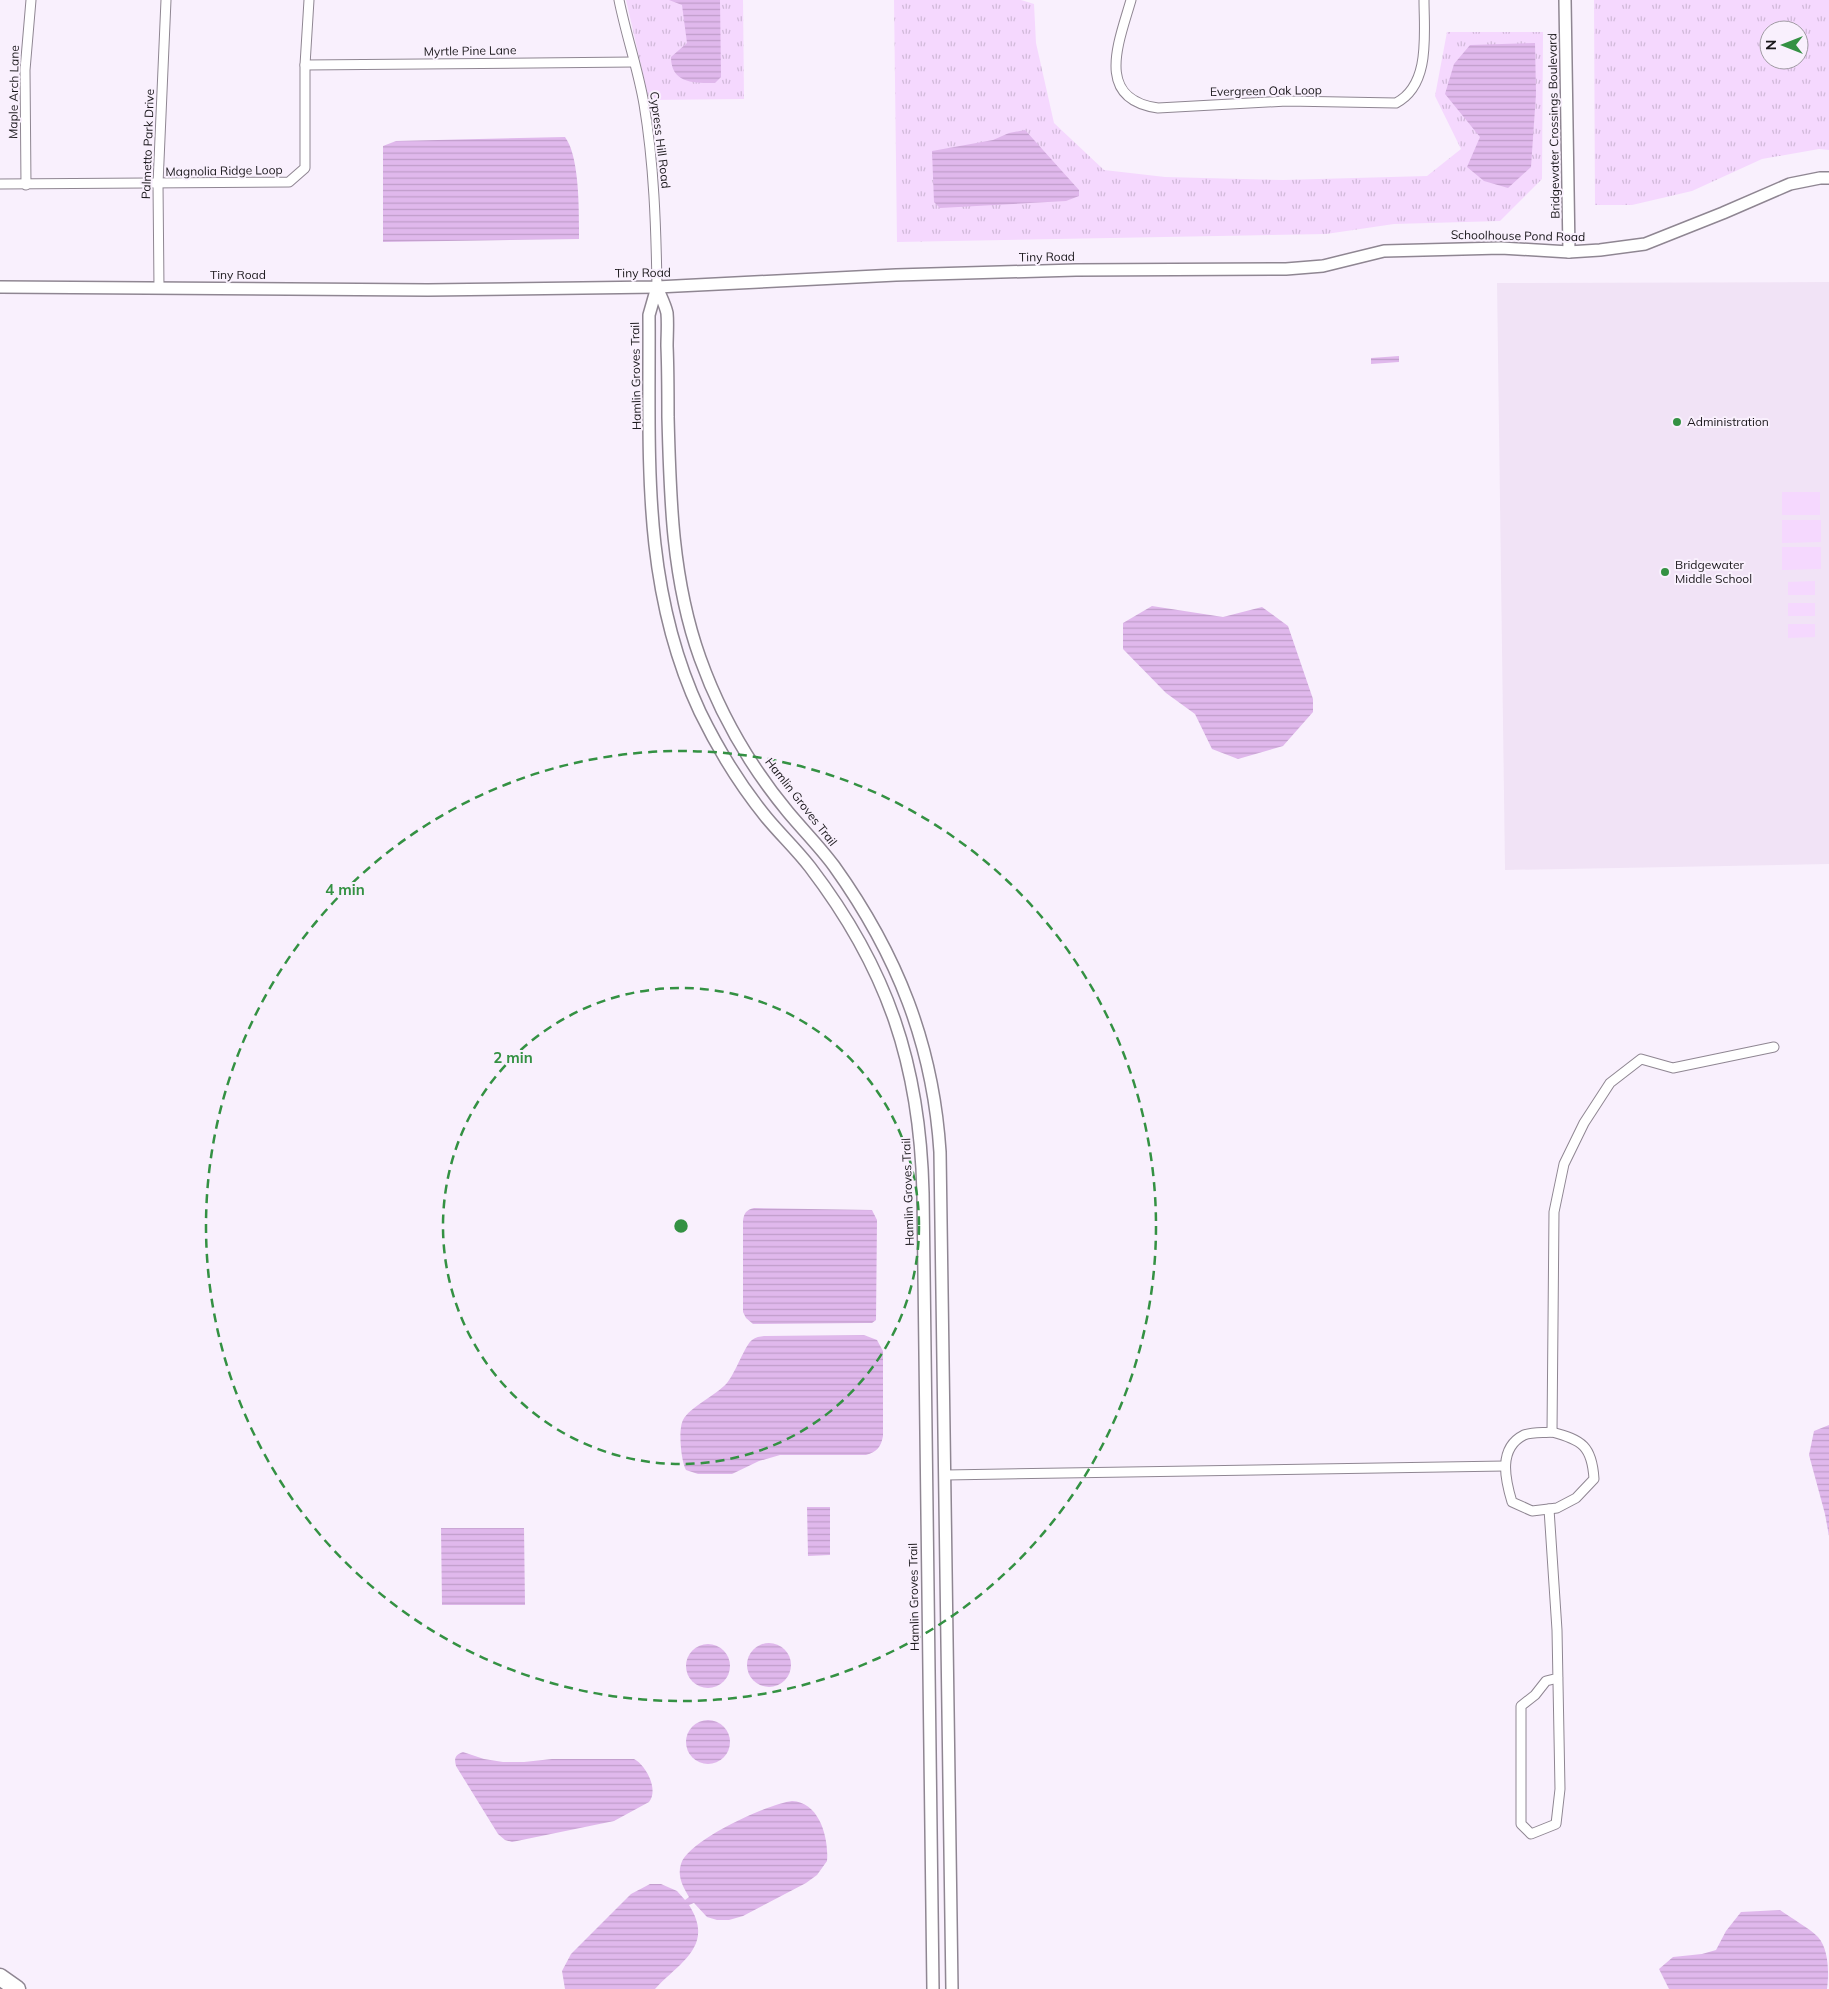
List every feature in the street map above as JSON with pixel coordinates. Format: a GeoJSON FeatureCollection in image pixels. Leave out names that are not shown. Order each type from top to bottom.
{"type":"FeatureCollection","features":[{"type":"Feature","properties":{"kind":"highway"},"geometry":{"type":"LineString","coordinates":[[0,1977],[16,1989]]}},
{"type":"Feature","properties":{"kind":"street","name":"Maple Arch Lane"},"geometry":{"type":"LineString","coordinates":[[26,185],[25,70],[31,0]]}},
{"type":"Feature","properties":{"kind":"street","name":"Palmetto Park Drive"},"geometry":{"type":"LineString","coordinates":[[159,288],[158,184],[166,0]]}},
{"type":"Feature","properties":{"kind":"street","name":"Magnolia Ridge Loop"},"geometry":{"type":"LineString","coordinates":[[0,184],[289,182],[305,168],[309,0]]}},
{"type":"Feature","properties":{"kind":"street","name":"Cypress Hill Road"},"geometry":{"type":"LineString","coordinates":[[619,0],[644,103],[651,155],[656,219],[658,286]]}},
{"type":"Feature","properties":{"kind":"street","name":"Evergreen Oak Loop"},"geometry":{"type":"LineString","coordinates":[[1131,0],[1116,52],[1116,74],[1120,85],[1136,102],[1146,107],[1158,108],[1287,102],[1396,103],[1406,98],[1417,83],[1422,54],[1424,0]]}},
{"type":"Feature","properties":{"kind":"street","name":"Bridgewater Crossings Boulevard"},"geometry":{"type":"LineString","coordinates":[[1565,0],[1569,252]]}},
{"type":"Feature","properties":{"kind":"street","name":"Myrtle Pine Lane"},"geometry":{"type":"LineString","coordinates":[[306,65],[634,62]]}},
{"type":"Feature","properties":{"kind":"street","name":"Schoolhouse Pond Road"},"geometry":{"type":"LineString","coordinates":[[1286,269],[1324,266],[1364,255],[1401,250],[1501,248],[1569,252],[1645,244],[1790,184],[1829,178]]}},
{"type":"Feature","properties":{"kind":"street","name":"Tiny Road"},"geometry":{"type":"LineString","coordinates":[[0,287],[428,290],[658,286],[896,275],[1076,270],[1286,269]]}},
{"type":"Feature","properties":{"kind":"street","name":"Hamlin Groves Trail"},"geometry":{"type":"LineString","coordinates":[[658,286],[667,314],[669,470],[674,550],[684,603],[700,657],[721,708],[746,753],[779,800],[832,863],[864,910],[891,958],[909,1001],[924,1048],[935,1101],[940,1152],[952,1989]]}},
{"type":"Feature","properties":{"kind":"street","name":"Hamlin Groves Trail"},"geometry":{"type":"LineString","coordinates":[[658,286],[649,315],[651,515],[660,584],[679,658],[701,713],[742,785],[824,887],[850,924],[872,963],[892,1010],[908,1062],[919,1116],[922,1153],[933,1989]]}},
{"type":"Feature","properties":{"kind":"street"},"geometry":{"type":"LineString","coordinates":[[1552,1432],[1554,1212],[1564,1164],[1584,1123],[1610,1083],[1641,1059],[1673,1068],[1774,1047]]}},
{"type":"Feature","properties":{"kind":"street"},"geometry":{"type":"LineString","coordinates":[[922,1153],[940,1152]]}},
{"type":"Feature","properties":{"kind":"street"},"geometry":{"type":"LineString","coordinates":[[1552,1432],[1571,1437],[1587,1448],[1594,1463],[1594,1479],[1576,1498],[1557,1508],[1532,1511],[1512,1502],[1507,1485],[1505,1466],[1510,1446],[1525,1435],[1552,1432]]}},
{"type":"Feature","properties":{"kind":"street"},"geometry":{"type":"LineString","coordinates":[[927,1475],[1505,1466]]}},
{"type":"Feature","properties":{"kind":"street"},"geometry":{"type":"LineString","coordinates":[[1549,1509],[1557,1630],[1558,1678],[1560,1789],[1556,1824],[1531,1834],[1521,1824],[1521,1706],[1535,1695],[1546,1681],[1558,1678]]}},
{"type":"Feature","properties":{"kind":"shaded area"},"geometry":{"type":"Polygon","coordinates":[[[669,0],[720,0],[721,77],[715,83],[692,82],[680,77],[675,72],[671,57],[687,43],[682,5],[669,0]]]}},
{"type":"Feature","properties":{"kind":"shaded area"},"geometry":{"type":"Polygon","coordinates":[[[1535,43],[1536,94],[1531,167],[1508,188],[1484,181],[1467,167],[1480,137],[1445,94],[1454,64],[1470,45],[1535,43]]]}},
{"type":"Feature","properties":{"kind":"shaded area"},"geometry":{"type":"Polygon","coordinates":[[[1025,130],[1079,190],[1079,196],[1066,201],[940,208],[934,202],[932,151],[993,140],[1009,133],[1025,130]]]}},
{"type":"Feature","properties":{"kind":"shaded area"},"geometry":{"type":"Polygon","coordinates":[[[565,137],[574,158],[576,171],[579,201],[579,239],[383,242],[383,146],[396,141],[565,137]]]}},
{"type":"Feature","properties":{"kind":"shaded area","name":"Bridgewater Middle School"},"geometry":{"type":"Polygon","coordinates":[[[1829,282],[1829,864],[1505,870],[1497,283],[1829,282]]]}},
{"type":"Feature","properties":{"kind":"shaded area"},"geometry":{"type":"Polygon","coordinates":[[[1399,356],[1399,362],[1371,364],[1371,358],[1399,356]]]}},
{"type":"Feature","properties":{"kind":"shaded area"},"geometry":{"type":"Polygon","coordinates":[[[1152,606],[1223,617],[1262,607],[1288,626],[1313,699],[1313,712],[1283,746],[1238,759],[1212,749],[1195,714],[1166,693],[1123,649],[1123,623],[1152,606]]]}},
{"type":"Feature","properties":{"kind":"shaded area"},"geometry":{"type":"Polygon","coordinates":[[[754,1208],[872,1210],[877,1220],[876,1320],[872,1323],[753,1324],[746,1318],[743,1312],[743,1221],[746,1212],[754,1208]]]}},
{"type":"Feature","properties":{"kind":"shaded area"},"geometry":{"type":"Polygon","coordinates":[[[864,1335],[877,1340],[883,1351],[883,1436],[880,1446],[876,1451],[866,1455],[780,1455],[759,1461],[732,1474],[698,1474],[686,1470],[681,1445],[681,1425],[683,1420],[686,1415],[727,1383],[746,1347],[752,1340],[764,1336],[864,1335]]]}},
{"type":"Feature","properties":{"kind":"shaded area"},"geometry":{"type":"Polygon","coordinates":[[[1829,1425],[1829,1536],[1809,1455],[1814,1431],[1829,1425]]]}},
{"type":"Feature","properties":{"kind":"shaded area"},"geometry":{"type":"Polygon","coordinates":[[[807,1507],[830,1507],[830,1555],[808,1556],[807,1507]]]}},
{"type":"Feature","properties":{"kind":"shaded area"},"geometry":{"type":"Polygon","coordinates":[[[441,1528],[524,1528],[525,1605],[442,1605],[441,1528]]]}},
{"type":"Feature","properties":{"kind":"shaded area"},"geometry":{"type":"Polygon","coordinates":[[[773,1643],[785,1649],[790,1656],[790,1674],[785,1681],[778,1686],[765,1687],[757,1684],[750,1677],[747,1661],[750,1653],[757,1646],[773,1643]]]}},
{"type":"Feature","properties":{"kind":"shaded area"},"geometry":{"type":"Polygon","coordinates":[[[712,1644],[724,1650],[729,1657],[729,1675],[724,1682],[717,1687],[704,1688],[696,1685],[689,1678],[686,1662],[689,1654],[696,1647],[712,1644]]]}},
{"type":"Feature","properties":{"kind":"shaded area"},"geometry":{"type":"Polygon","coordinates":[[[712,1720],[724,1726],[729,1733],[729,1751],[724,1758],[717,1763],[704,1764],[696,1761],[689,1754],[686,1738],[689,1730],[696,1723],[712,1720]]]}},
{"type":"Feature","properties":{"kind":"shaded area"},"geometry":{"type":"Polygon","coordinates":[[[463,1752],[484,1759],[503,1762],[552,1759],[634,1759],[639,1762],[650,1778],[653,1791],[652,1797],[649,1802],[614,1821],[512,1842],[505,1840],[498,1834],[456,1766],[456,1757],[463,1752]]]}},
{"type":"Feature","properties":{"kind":"shaded area"},"geometry":{"type":"Polygon","coordinates":[[[792,1801],[802,1803],[810,1808],[821,1823],[826,1842],[827,1861],[817,1875],[806,1883],[743,1916],[729,1920],[717,1920],[707,1917],[694,1903],[689,1905],[696,1919],[698,1932],[696,1942],[684,1961],[655,1989],[565,1989],[562,1971],[571,1954],[631,1894],[650,1884],[661,1884],[677,1891],[685,1900],[689,1897],[680,1877],[680,1868],[687,1855],[698,1844],[748,1816],[792,1801]]]}},
{"type":"Feature","properties":{"kind":"shaded area"},"geometry":{"type":"Polygon","coordinates":[[[1780,1910],[1810,1930],[1822,1942],[1827,1962],[1827,1989],[1669,1989],[1659,1969],[1673,1957],[1702,1954],[1716,1950],[1726,1931],[1741,1912],[1780,1910]]]}},
{"type":"Feature","properties":{"kind":"green space"},"geometry":{"type":"Polygon","coordinates":[[[626,0],[743,0],[744,99],[649,100],[626,0]]]}},
{"type":"Feature","properties":{"kind":"green space"},"geometry":{"type":"Polygon","coordinates":[[[894,0],[1021,0],[1034,4],[1036,43],[1054,123],[1104,170],[1165,177],[1283,180],[1427,176],[1461,149],[1435,96],[1447,32],[1543,32],[1542,179],[1500,221],[1394,224],[1326,234],[897,242],[894,0]]]}},
{"type":"Feature","properties":{"kind":"green space"},"geometry":{"type":"Polygon","coordinates":[[[1594,0],[1829,0],[1829,150],[1819,149],[1762,159],[1692,191],[1632,205],[1595,205],[1594,0]]]}},
{"type":"Feature","properties":{"kind":"green space"},"geometry":{"type":"Polygon","coordinates":[[[1782,492],[1820,492],[1820,515],[1782,515],[1782,492]]]}},
{"type":"Feature","properties":{"kind":"green space"},"geometry":{"type":"Polygon","coordinates":[[[1782,520],[1821,520],[1821,542],[1782,543],[1782,520]]]}},
{"type":"Feature","properties":{"kind":"green space"},"geometry":{"type":"Polygon","coordinates":[[[1782,547],[1821,547],[1821,569],[1782,570],[1782,547]]]}},
{"type":"Feature","properties":{"kind":"green space"},"geometry":{"type":"Polygon","coordinates":[[[1815,581],[1815,595],[1788,595],[1788,582],[1815,581]]]}},
{"type":"Feature","properties":{"kind":"green space"},"geometry":{"type":"Polygon","coordinates":[[[1788,603],[1815,603],[1815,616],[1788,616],[1788,603]]]}},
{"type":"Feature","properties":{"kind":"green space"},"geometry":{"type":"Polygon","coordinates":[[[1788,624],[1815,624],[1815,637],[1788,638],[1788,624]]]}},
{"type":"Feature","properties":{"kind":"place","name":"Administration"},"geometry":{"type":"Point","coordinates":[1677,422]}},
{"type":"Feature","properties":{"kind":"place","name":"Bridgewater Middle School"},"geometry":{"type":"Point","coordinates":[1665,572]}}]}
